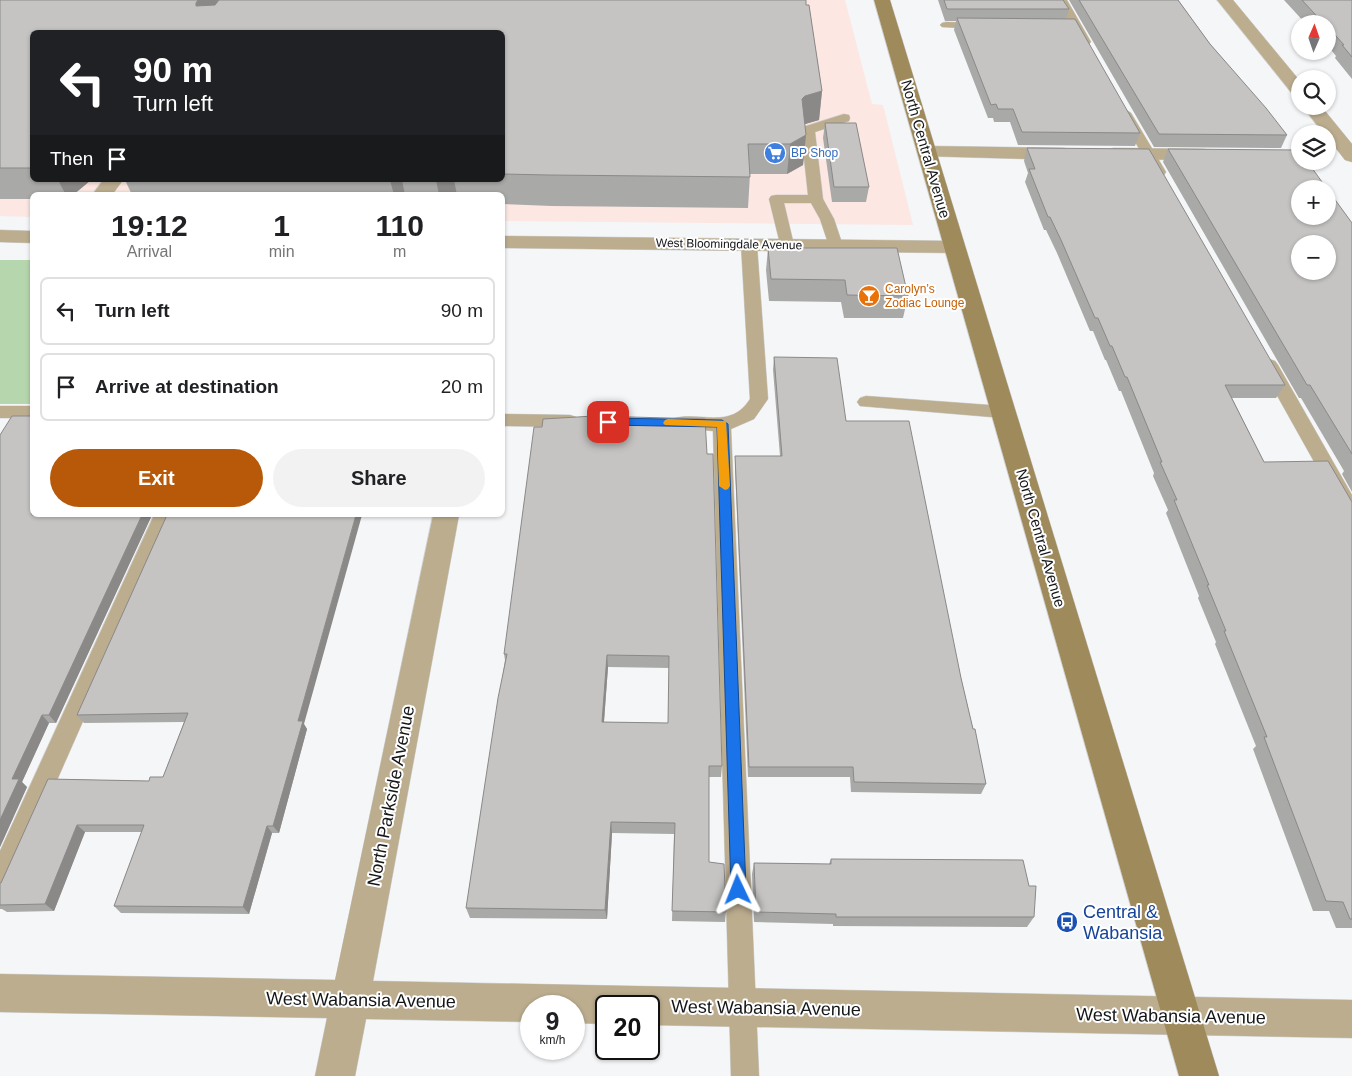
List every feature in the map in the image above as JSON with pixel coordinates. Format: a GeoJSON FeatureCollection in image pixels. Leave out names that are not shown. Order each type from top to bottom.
{"type":"FeatureCollection","features":[{"type":"Feature","properties":{"kind":"street","name":"North Central Avenue"},"geometry":{"type":"LineString","coordinates":[[882,0],[1199,1076]]}},
{"type":"Feature","properties":{"kind":"street"},"geometry":{"type":"LineString","coordinates":[[1225,0],[1291,81]]}},
{"type":"Feature","properties":{"kind":"street"},"geometry":{"type":"LineString","coordinates":[[1318,115],[1352,157]]}},
{"type":"Feature","properties":{"kind":"street"},"geometry":{"type":"LineString","coordinates":[[927,152],[1080,154]]}},
{"type":"Feature","properties":{"kind":"street"},"geometry":{"type":"LineString","coordinates":[[1100,154],[1225,155]]}},
{"type":"Feature","properties":{"kind":"street"},"geometry":{"type":"LineString","coordinates":[[1336,157],[1352,157]]}},
{"type":"Feature","properties":{"kind":"street"},"geometry":{"type":"LineString","coordinates":[[0,236],[30,237]]}},
{"type":"Feature","properties":{"kind":"street","name":"West Bloomingdale Avenue"},"geometry":{"type":"LineString","coordinates":[[505,242],[955,247]]}},
{"type":"Feature","properties":{"kind":"street","name":"North Parkside Avenue"},"geometry":{"type":"LineString","coordinates":[[335,1076],[446,517]]}},
{"type":"Feature","properties":{"kind":"street","name":"West Wabansia Avenue"},"geometry":{"type":"LineString","coordinates":[[0,993],[1352,1019]]}},
{"type":"Feature","properties":{"kind":"lane"},"geometry":{"type":"LineString","coordinates":[[1061,0],[1091,52]]}},
{"type":"Feature","properties":{"kind":"lane"},"geometry":{"type":"LineString","coordinates":[[946,25],[993,26]]}},
{"type":"Feature","properties":{"kind":"lane"},"geometry":{"type":"LineString","coordinates":[[1058,27],[1077,27]]}},
{"type":"Feature","properties":{"kind":"lane"},"geometry":{"type":"LineString","coordinates":[[1119,102],[1164,181]]}},
{"type":"Feature","properties":{"kind":"lane"},"geometry":{"type":"LineString","coordinates":[[835,246],[826,219],[816,199],[808,130],[844,118]]}},
{"type":"Feature","properties":{"kind":"lane"},"geometry":{"type":"LineString","coordinates":[[786,245],[776,199],[816,199]]}},
{"type":"Feature","properties":{"kind":"lane"},"geometry":{"type":"LineString","coordinates":[[655,423],[722,424],[749,414],[760,399],[749,245]]}},
{"type":"Feature","properties":{"kind":"lane"},"geometry":{"type":"LineString","coordinates":[[1260,350],[1352,512]]}},
{"type":"Feature","properties":{"kind":"lane"},"geometry":{"type":"LineString","coordinates":[[866,402],[1004,412]]}},
{"type":"Feature","properties":{"kind":"lane"},"geometry":{"type":"LineString","coordinates":[[0,412],[30,412]]}},
{"type":"Feature","properties":{"kind":"lane"},"geometry":{"type":"LineString","coordinates":[[505,420],[588,422]]}},
{"type":"Feature","properties":{"kind":"lane"},"geometry":{"type":"LineString","coordinates":[[722,424],[745,1076]]}},
{"type":"Feature","properties":{"kind":"lane"},"geometry":{"type":"LineString","coordinates":[[0,880],[163,517]]}},
{"type":"Feature","properties":{"kind":"shaded area"},"geometry":{"type":"Polygon","coordinates":[[[0,0],[845,0],[872,104],[883,105],[913,225],[505,221],[505,192],[30,192],[30,217],[0,216],[0,0]]]}},
{"type":"Feature","properties":{"kind":"green space"},"geometry":{"type":"Polygon","coordinates":[[[0,260],[30,260],[30,404],[0,404],[0,260]]]}},
{"type":"Feature","properties":{"kind":"building"},"geometry":{"type":"Polygon","coordinates":[[[0,0],[198,0],[196,6],[215,5],[219,0],[806,0],[806,5],[809,5],[822,91],[805,96],[802,99],[806,135],[790,144],[748,144],[750,177],[505,174],[505,30],[30,30],[30,168],[0,168],[0,0]]]}},
{"type":"Feature","properties":{"kind":"building"},"geometry":{"type":"Polygon","coordinates":[[[944,0],[1063,0],[1069,9],[947,9],[944,0]]]}},
{"type":"Feature","properties":{"kind":"building"},"geometry":{"type":"Polygon","coordinates":[[[1079,0],[1178,0],[1210,44],[1287,135],[1159,134],[1079,0]]]}},
{"type":"Feature","properties":{"kind":"building"},"geometry":{"type":"Polygon","coordinates":[[[1302,0],[1352,0],[1352,57],[1336,36],[1336,15],[1316,15],[1302,0]]]}},
{"type":"Feature","properties":{"kind":"building"},"geometry":{"type":"Polygon","coordinates":[[[957,18],[1075,19],[1140,133],[1022,132],[1013,109],[998,109],[996,104],[991,105],[957,18]]]}},
{"type":"Feature","properties":{"kind":"building"},"geometry":{"type":"Polygon","coordinates":[[[825,123],[856,123],[869,187],[834,187],[825,123]]]}},
{"type":"Feature","properties":{"kind":"building"},"geometry":{"type":"Polygon","coordinates":[[[1027,148],[1149,149],[1285,385],[1225,385],[1264,462],[1328,461],[1352,502],[1352,919],[1350,919],[1343,902],[1326,901],[1264,737],[1267,737],[1224,631],[1226,631],[1207,585],[1209,585],[1174,500],[1177,500],[1160,462],[1162,462],[1127,377],[1125,377],[1098,318],[1095,318],[1061,240],[1050,217],[1048,217],[1029,169],[1035,169],[1027,148]]]}},
{"type":"Feature","properties":{"kind":"building"},"geometry":{"type":"Polygon","coordinates":[[[1168,149],[1291,150],[1291,170],[1313,170],[1321,180],[1291,180],[1291,225],[1336,225],[1336,201],[1352,223],[1352,454],[1310,385],[1307,385],[1168,149]]]}},
{"type":"Feature","properties":{"kind":"building"},"geometry":{"type":"Polygon","coordinates":[[[768,248],[897,248],[908,296],[847,295],[845,280],[771,279],[768,248]]]}},
{"type":"Feature","properties":{"kind":"building"},"geometry":{"type":"Polygon","coordinates":[[[774,357],[837,358],[846,421],[909,421],[961,678],[973,729],[975,729],[986,784],[854,782],[853,767],[749,767],[735,456],[782,456],[774,357]]]}},
{"type":"Feature","properties":{"kind":"building"},"geometry":{"type":"Polygon","coordinates":[[[12,416],[30,416],[30,517],[141,517],[49,715],[42,715],[12,779],[19,779],[0,820],[0,435],[12,416]]]}},
{"type":"Feature","properties":{"kind":"building"},"geometry":{"type":"Polygon","coordinates":[[[594,416],[705,419],[707,454],[713,454],[722,766],[709,766],[709,862],[724,864],[726,912],[672,911],[675,823],[611,822],[605,910],[466,908],[498,698],[507,654],[504,654],[534,427],[542,427],[543,419],[594,416]],[[607,655],[602,722],[668,723],[669,656],[607,655]]]}},
{"type":"Feature","properties":{"kind":"building"},"geometry":{"type":"Polygon","coordinates":[[[166,517],[355,517],[298,721],[303,721],[273,826],[267,826],[243,907],[114,906],[144,825],[77,825],[45,904],[0,905],[0,883],[48,779],[149,781],[150,777],[163,777],[188,713],[77,715],[166,517]]]}},
{"type":"Feature","properties":{"kind":"building"},"geometry":{"type":"Polygon","coordinates":[[[831,859],[1023,860],[1029,886],[1036,886],[1034,917],[836,917],[836,914],[756,912],[754,863],[831,864],[831,859]]]}},
{"type":"Feature","properties":{"kind":"slow traffic"},"geometry":{"type":"LineString","coordinates":[[668,423],[722,424],[725,486]]}},
{"type":"Feature","properties":{"kind":"place","name":"BP Shop"},"geometry":{"type":"Point","coordinates":[775,153]}},
{"type":"Feature","properties":{"kind":"place","name":"Carolyn’s Zodiac Lounge"},"geometry":{"type":"Point","coordinates":[869,296]}},
{"type":"Feature","properties":{"kind":"place","name":"Central & Wabansia"},"geometry":{"type":"Point","coordinates":[1067,922]}},
{"type":"Feature","properties":{"kind":"route"},"geometry":{"type":"LineString","coordinates":[[608,422],[722,424],[738,890]]}}]}
